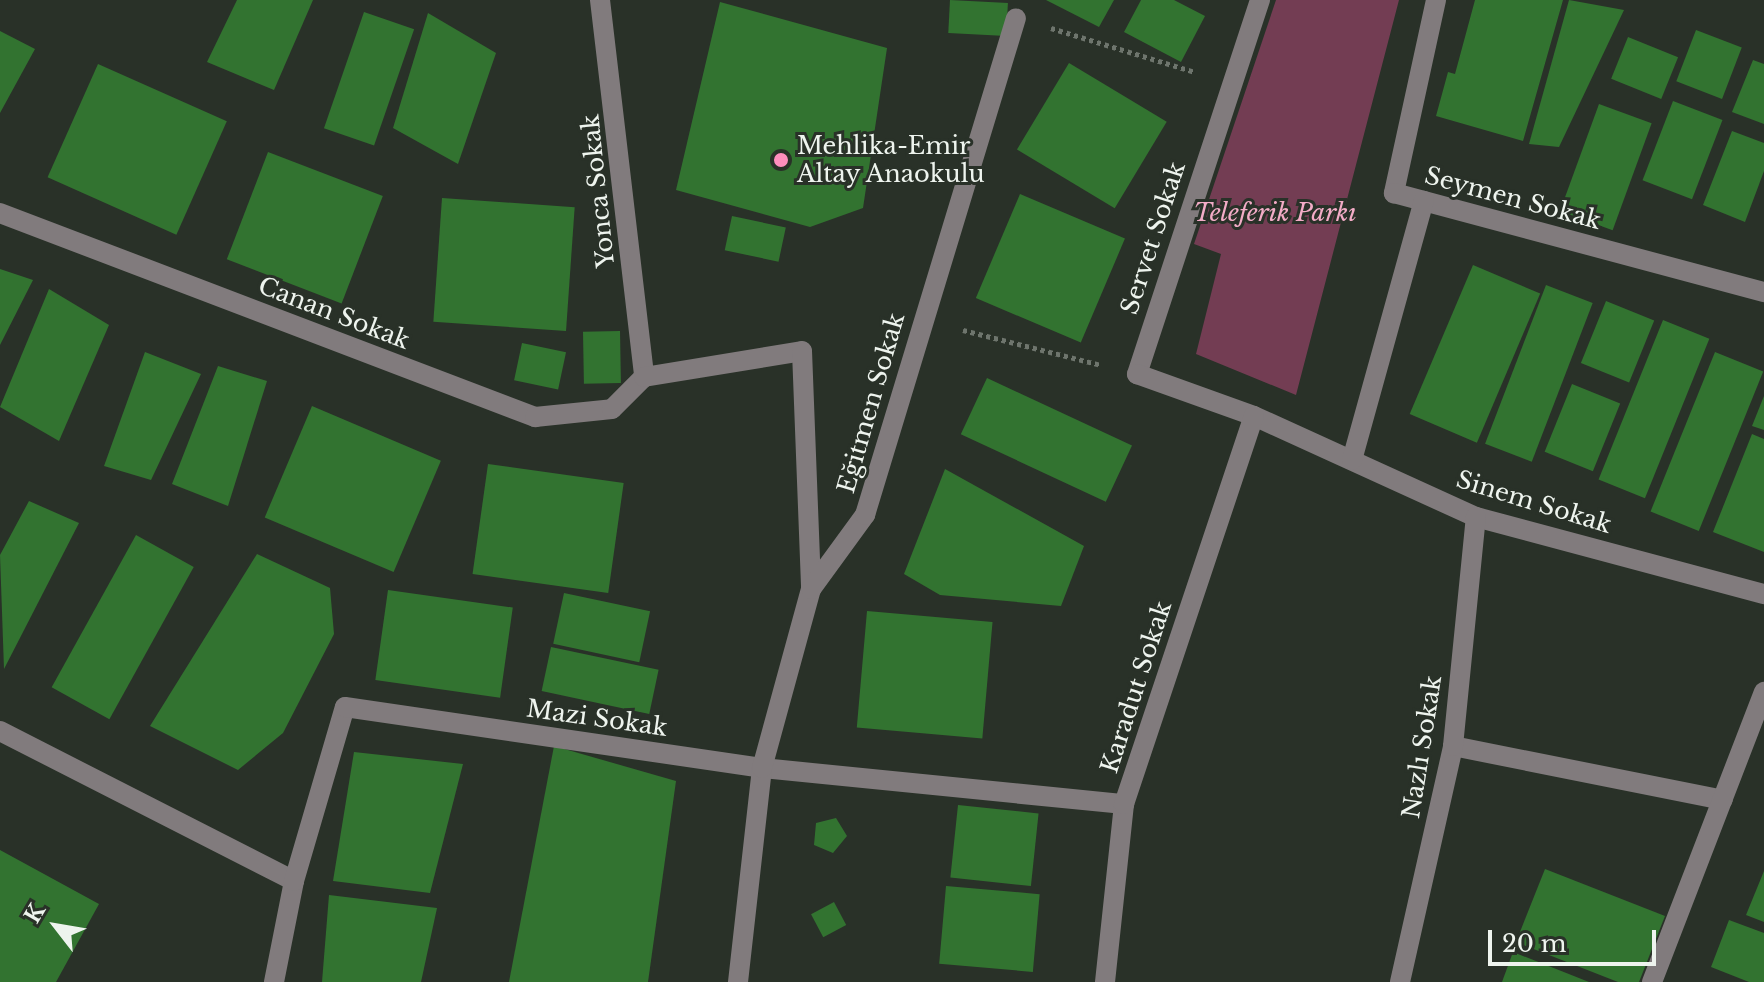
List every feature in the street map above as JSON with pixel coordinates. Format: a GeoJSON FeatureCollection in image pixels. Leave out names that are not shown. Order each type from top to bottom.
{"type":"FeatureCollection","features":[{"type":"Feature","properties":{"kind":"street","name":"Yonca Sokak"},"geometry":{"type":"LineString","coordinates":[[600,0],[644,377]]}},
{"type":"Feature","properties":{"kind":"street","name":"Servet Sokak"},"geometry":{"type":"LineString","coordinates":[[1137,374],[1229,83],[1260,0]]}},
{"type":"Feature","properties":{"kind":"street","name":"Seymen Sokak"},"geometry":{"type":"LineString","coordinates":[[1436,0],[1394,193],[1764,292]]}},
{"type":"Feature","properties":{"kind":"street","name":"Eğitmen Sokak"},"geometry":{"type":"LineString","coordinates":[[738,982],[762,768],[811,589],[865,515],[1016,18]]}},
{"type":"Feature","properties":{"kind":"street"},"geometry":{"type":"LineString","coordinates":[[1352,460],[1424,201]]}},
{"type":"Feature","properties":{"kind":"street","name":"Canan Sokak"},"geometry":{"type":"LineString","coordinates":[[0,213],[535,417],[612,409],[644,377]]}},
{"type":"Feature","properties":{"kind":"street"},"geometry":{"type":"LineString","coordinates":[[644,377],[802,351],[811,589]]}},
{"type":"Feature","properties":{"kind":"street"},"geometry":{"type":"LineString","coordinates":[[1137,374],[1254,416]]}},
{"type":"Feature","properties":{"kind":"street","name":"Sinem Sokak"},"geometry":{"type":"LineString","coordinates":[[1254,416],[1476,517],[1764,594]]}},
{"type":"Feature","properties":{"kind":"street","name":"Karadut Sokak"},"geometry":{"type":"LineString","coordinates":[[1105,982],[1124,804],[1254,416]]}},
{"type":"Feature","properties":{"kind":"street","name":"Nazlı Sokak"},"geometry":{"type":"LineString","coordinates":[[1400,982],[1453,746],[1476,517]]}},
{"type":"Feature","properties":{"kind":"street"},"geometry":{"type":"LineString","coordinates":[[1652,982],[1764,692]]}},
{"type":"Feature","properties":{"kind":"street","name":"Mazi Sokak"},"geometry":{"type":"LineString","coordinates":[[274,982],[294,881],[345,707],[762,768],[1124,804]]}},
{"type":"Feature","properties":{"kind":"street"},"geometry":{"type":"LineString","coordinates":[[0,731],[294,881]]}},
{"type":"Feature","properties":{"kind":"street"},"geometry":{"type":"LineString","coordinates":[[1453,746],[1723,800]]}},
{"type":"Feature","properties":{"kind":"path"},"geometry":{"type":"LineString","coordinates":[[1016,18],[1229,83]]}},
{"type":"Feature","properties":{"kind":"path"},"geometry":{"type":"LineString","coordinates":[[923,319],[1137,374]]}},
{"type":"Feature","properties":{"kind":"green space","name":"Teleferik Parkı"},"geometry":{"type":"Polygon","coordinates":[[[1276,0],[1399,0],[1296,395],[1196,354],[1221,254],[1194,244],[1276,0]]]}},
{"type":"Feature","properties":{"kind":"building"},"geometry":{"type":"Polygon","coordinates":[[[237,0],[313,0],[274,90],[207,62],[237,0]]]}},
{"type":"Feature","properties":{"kind":"building"},"geometry":{"type":"Polygon","coordinates":[[[950,0],[1008,3],[1006,36],[948,33],[950,0]]]}},
{"type":"Feature","properties":{"kind":"building"},"geometry":{"type":"Polygon","coordinates":[[[1046,0],[1114,0],[1099,27],[1046,0]]]}},
{"type":"Feature","properties":{"kind":"building"},"geometry":{"type":"Polygon","coordinates":[[[1141,0],[1174,0],[1205,16],[1181,62],[1124,32],[1141,0]]]}},
{"type":"Feature","properties":{"kind":"building"},"geometry":{"type":"Polygon","coordinates":[[[1475,0],[1563,0],[1523,141],[1436,116],[1448,72],[1455,74],[1475,0]]]}},
{"type":"Feature","properties":{"kind":"building"},"geometry":{"type":"Polygon","coordinates":[[[1569,0],[1624,10],[1559,147],[1529,144],[1569,0]]]}},
{"type":"Feature","properties":{"kind":"building","name":"Mehlika-Emir Altay Anaokulu"},"geometry":{"type":"Polygon","coordinates":[[[720,2],[887,48],[863,208],[810,227],[676,190],[720,2]]]}},
{"type":"Feature","properties":{"kind":"building"},"geometry":{"type":"Polygon","coordinates":[[[364,12],[414,29],[374,146],[324,128],[364,12]]]}},
{"type":"Feature","properties":{"kind":"building"},"geometry":{"type":"Polygon","coordinates":[[[428,13],[496,53],[458,164],[393,128],[428,13]]]}},
{"type":"Feature","properties":{"kind":"building"},"geometry":{"type":"Polygon","coordinates":[[[1696,30],[1742,48],[1722,99],[1676,81],[1696,30]]]}},
{"type":"Feature","properties":{"kind":"building"},"geometry":{"type":"Polygon","coordinates":[[[0,31],[35,49],[0,113],[0,31]]]}},
{"type":"Feature","properties":{"kind":"building"},"geometry":{"type":"Polygon","coordinates":[[[1628,37],[1678,57],[1661,99],[1611,79],[1628,37]]]}},
{"type":"Feature","properties":{"kind":"building"},"geometry":{"type":"Polygon","coordinates":[[[1753,60],[1764,64],[1764,124],[1732,112],[1753,60]]]}},
{"type":"Feature","properties":{"kind":"building"},"geometry":{"type":"Polygon","coordinates":[[[1069,63],[1167,122],[1115,208],[1017,150],[1069,63]]]}},
{"type":"Feature","properties":{"kind":"building"},"geometry":{"type":"Polygon","coordinates":[[[98,64],[227,121],[176,235],[48,177],[98,64]]]}},
{"type":"Feature","properties":{"kind":"building"},"geometry":{"type":"Polygon","coordinates":[[[1673,101],[1722,120],[1692,199],[1643,180],[1673,101]]]}},
{"type":"Feature","properties":{"kind":"building"},"geometry":{"type":"Polygon","coordinates":[[[1599,104],[1652,123],[1613,230],[1560,211],[1599,104]]]}},
{"type":"Feature","properties":{"kind":"building"},"geometry":{"type":"Polygon","coordinates":[[[1732,131],[1764,143],[1764,171],[1745,222],[1703,205],[1732,131]]]}},
{"type":"Feature","properties":{"kind":"building"},"geometry":{"type":"Polygon","coordinates":[[[268,152],[383,196],[342,303],[227,259],[268,152]]]}},
{"type":"Feature","properties":{"kind":"building"},"geometry":{"type":"Polygon","coordinates":[[[1020,194],[1125,239],[1081,343],[976,298],[1020,194]]]}},
{"type":"Feature","properties":{"kind":"building"},"geometry":{"type":"Polygon","coordinates":[[[442,198],[575,207],[566,331],[433,322],[442,198]]]}},
{"type":"Feature","properties":{"kind":"building"},"geometry":{"type":"Polygon","coordinates":[[[732,216],[786,227],[779,262],[725,250],[732,216]]]}},
{"type":"Feature","properties":{"kind":"building"},"geometry":{"type":"Polygon","coordinates":[[[1473,265],[1540,294],[1477,443],[1410,414],[1473,265]]]}},
{"type":"Feature","properties":{"kind":"building"},"geometry":{"type":"Polygon","coordinates":[[[0,269],[33,280],[0,345],[0,269]]]}},
{"type":"Feature","properties":{"kind":"building"},"geometry":{"type":"Polygon","coordinates":[[[1546,285],[1593,303],[1532,462],[1485,444],[1546,285]]]}},
{"type":"Feature","properties":{"kind":"building"},"geometry":{"type":"Polygon","coordinates":[[[49,289],[109,325],[59,441],[0,407],[49,289]]]}},
{"type":"Feature","properties":{"kind":"building"},"geometry":{"type":"Polygon","coordinates":[[[1606,301],[1654,320],[1629,383],[1581,363],[1606,301]]]}},
{"type":"Feature","properties":{"kind":"building"},"geometry":{"type":"Polygon","coordinates":[[[1663,320],[1709,339],[1645,498],[1599,479],[1663,320]]]}},
{"type":"Feature","properties":{"kind":"building"},"geometry":{"type":"Polygon","coordinates":[[[620,331],[621,383],[584,384],[583,332],[620,331]]]}},
{"type":"Feature","properties":{"kind":"building"},"geometry":{"type":"Polygon","coordinates":[[[522,343],[566,352],[558,390],[514,380],[522,343]]]}},
{"type":"Feature","properties":{"kind":"building"},"geometry":{"type":"Polygon","coordinates":[[[145,352],[201,374],[151,480],[104,466],[145,352]]]}},
{"type":"Feature","properties":{"kind":"building"},"geometry":{"type":"Polygon","coordinates":[[[1715,352],[1763,371],[1699,531],[1651,511],[1715,352]]]}},
{"type":"Feature","properties":{"kind":"building"},"geometry":{"type":"Polygon","coordinates":[[[218,366],[267,381],[228,506],[172,484],[218,366]]]}},
{"type":"Feature","properties":{"kind":"building"},"geometry":{"type":"Polygon","coordinates":[[[987,378],[1132,446],[1106,502],[961,434],[987,378]]]}},
{"type":"Feature","properties":{"kind":"building"},"geometry":{"type":"Polygon","coordinates":[[[1572,384],[1620,403],[1593,471],[1545,452],[1572,384]]]}},
{"type":"Feature","properties":{"kind":"building"},"geometry":{"type":"Polygon","coordinates":[[[1764,396],[1764,430],[1752,426],[1764,396]]]}},
{"type":"Feature","properties":{"kind":"building"},"geometry":{"type":"Polygon","coordinates":[[[312,406],[441,461],[394,572],[265,517],[312,406]]]}},
{"type":"Feature","properties":{"kind":"building"},"geometry":{"type":"Polygon","coordinates":[[[1752,434],[1764,439],[1764,552],[1713,532],[1752,434]]]}},
{"type":"Feature","properties":{"kind":"building"},"geometry":{"type":"Polygon","coordinates":[[[488,464],[624,483],[608,593],[473,574],[488,464]]]}},
{"type":"Feature","properties":{"kind":"building"},"geometry":{"type":"Polygon","coordinates":[[[945,469],[1084,546],[1061,606],[940,595],[904,574],[945,469]]]}},
{"type":"Feature","properties":{"kind":"building"},"geometry":{"type":"Polygon","coordinates":[[[29,501],[79,523],[4,669],[0,555],[29,501]]]}},
{"type":"Feature","properties":{"kind":"building"},"geometry":{"type":"Polygon","coordinates":[[[136,535],[194,567],[109,719],[52,687],[136,535]]]}},
{"type":"Feature","properties":{"kind":"building"},"geometry":{"type":"Polygon","coordinates":[[[257,554],[330,588],[334,634],[283,733],[238,770],[150,726],[257,554]]]}},
{"type":"Feature","properties":{"kind":"building"},"geometry":{"type":"Polygon","coordinates":[[[388,590],[513,608],[500,698],[375,680],[388,590]]]}},
{"type":"Feature","properties":{"kind":"building"},"geometry":{"type":"Polygon","coordinates":[[[564,593],[650,611],[639,662],[553,644],[564,593]]]}},
{"type":"Feature","properties":{"kind":"building"},"geometry":{"type":"Polygon","coordinates":[[[867,611],[993,622],[982,739],[857,728],[867,611]]]}},
{"type":"Feature","properties":{"kind":"building"},"geometry":{"type":"Polygon","coordinates":[[[551,647],[659,670],[649,714],[542,691],[551,647]]]}},
{"type":"Feature","properties":{"kind":"building"},"geometry":{"type":"Polygon","coordinates":[[[554,746],[676,781],[648,982],[509,982],[554,746]]]}},
{"type":"Feature","properties":{"kind":"building"},"geometry":{"type":"Polygon","coordinates":[[[354,752],[463,764],[430,893],[333,881],[354,752]]]}},
{"type":"Feature","properties":{"kind":"building"},"geometry":{"type":"Polygon","coordinates":[[[958,805],[1039,813],[1031,886],[950,878],[958,805]]]}},
{"type":"Feature","properties":{"kind":"building"},"geometry":{"type":"Polygon","coordinates":[[[836,818],[847,836],[833,853],[814,845],[816,823],[836,818]]]}},
{"type":"Feature","properties":{"kind":"building"},"geometry":{"type":"Polygon","coordinates":[[[0,850],[99,904],[56,982],[0,982],[0,850]]]}},
{"type":"Feature","properties":{"kind":"building"},"geometry":{"type":"Polygon","coordinates":[[[1545,869],[1665,916],[1639,982],[1618,982],[1516,942],[1545,869]]]}},
{"type":"Feature","properties":{"kind":"building"},"geometry":{"type":"Polygon","coordinates":[[[1764,871],[1764,922],[1746,915],[1764,871]]]}},
{"type":"Feature","properties":{"kind":"building"},"geometry":{"type":"Polygon","coordinates":[[[946,886],[1040,894],[1033,972],[939,964],[946,886]]]}},
{"type":"Feature","properties":{"kind":"building"},"geometry":{"type":"Polygon","coordinates":[[[329,895],[437,908],[421,982],[322,982],[329,895]]]}},
{"type":"Feature","properties":{"kind":"building"},"geometry":{"type":"Polygon","coordinates":[[[834,902],[846,925],[823,937],[811,914],[834,902]]]}},
{"type":"Feature","properties":{"kind":"building"},"geometry":{"type":"Polygon","coordinates":[[[1729,920],[1764,933],[1764,982],[1749,982],[1711,967],[1729,920]]]}},
{"type":"Feature","properties":{"kind":"building"},"geometry":{"type":"Polygon","coordinates":[[[1513,952],[1589,982],[1502,982],[1513,952]]]}},
{"type":"Feature","properties":{"kind":"place","name":"Mehlika-Emir Altay Anaokulu"},"geometry":{"type":"Point","coordinates":[781,160]}}]}
